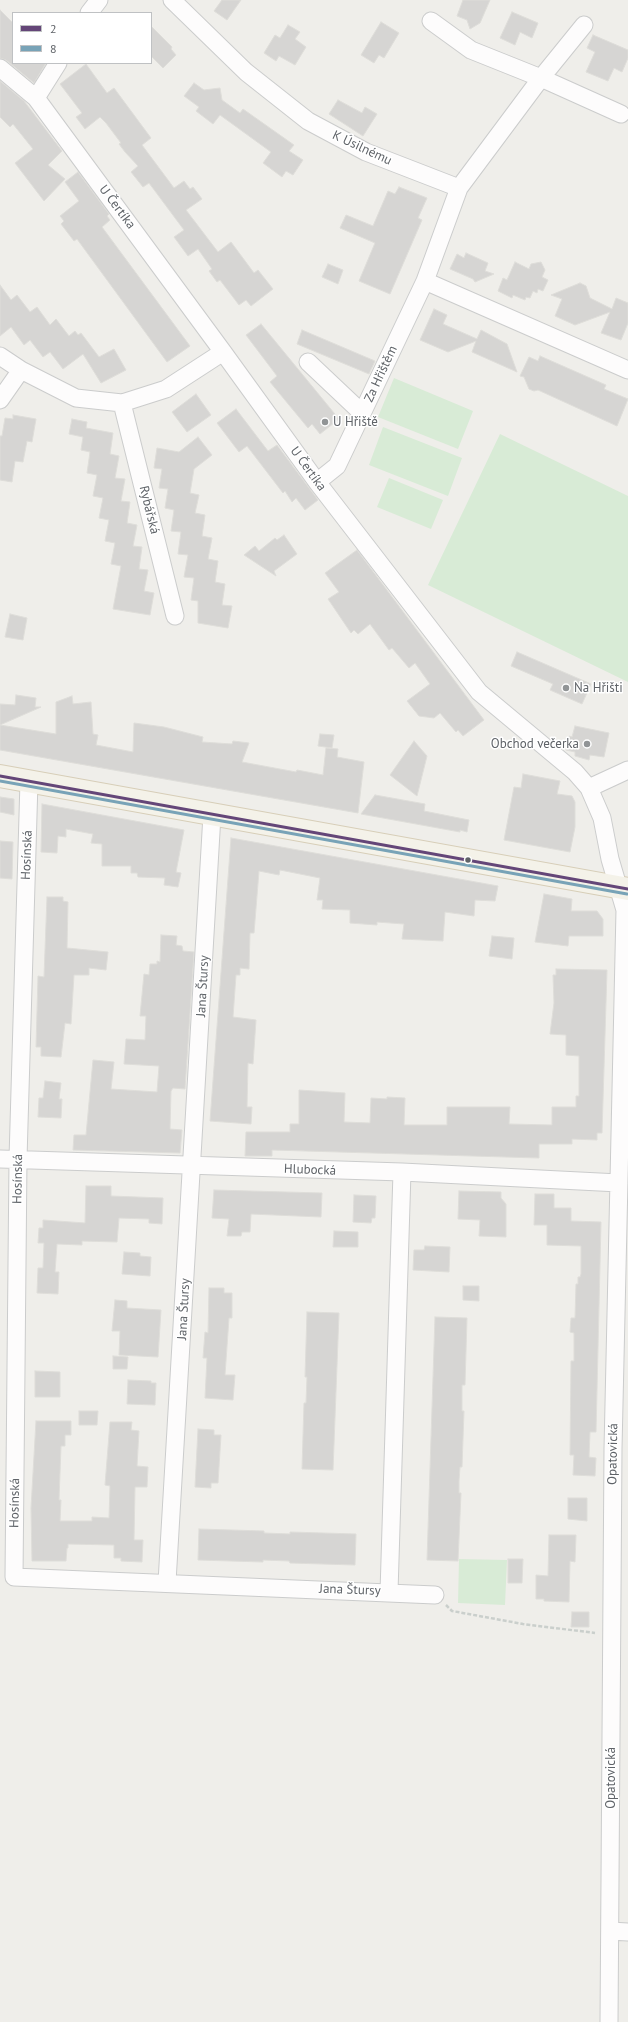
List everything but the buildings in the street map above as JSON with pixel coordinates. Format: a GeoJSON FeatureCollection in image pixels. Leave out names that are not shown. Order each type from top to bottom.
{"type":"FeatureCollection","features":[{"type":"Feature","properties":{"kind":"main road"},"geometry":{"type":"LineString","coordinates":[[0,776],[623,889]]}},
{"type":"Feature","properties":{"kind":"street"},"geometry":{"type":"LineString","coordinates":[[90,12],[98,0]]}},
{"type":"Feature","properties":{"kind":"street","name":"K Úsilnému"},"geometry":{"type":"LineString","coordinates":[[172,0],[246,72],[308,121],[366,152],[459,188]]}},
{"type":"Feature","properties":{"kind":"street"},"geometry":{"type":"LineString","coordinates":[[431,21],[471,50],[541,78],[621,114]]}},
{"type":"Feature","properties":{"kind":"street"},"geometry":{"type":"LineString","coordinates":[[459,188],[541,78],[584,25]]}},
{"type":"Feature","properties":{"kind":"street"},"geometry":{"type":"LineString","coordinates":[[36,98],[57,64]]}},
{"type":"Feature","properties":{"kind":"street","name":"U Čertíka"},"geometry":{"type":"LineString","coordinates":[[0,68],[36,98],[318,482],[479,692],[575,772],[589,788],[602,818],[610,859],[623,889]]}},
{"type":"Feature","properties":{"kind":"street","name":"Za Hřištěm"},"geometry":{"type":"LineString","coordinates":[[318,482],[337,466],[425,281],[459,188]]}},
{"type":"Feature","properties":{"kind":"street"},"geometry":{"type":"LineString","coordinates":[[425,281],[628,370]]}},
{"type":"Feature","properties":{"kind":"street"},"geometry":{"type":"LineString","coordinates":[[0,356],[20,370],[76,398],[122,403],[166,389],[223,352]]}},
{"type":"Feature","properties":{"kind":"street"},"geometry":{"type":"LineString","coordinates":[[308,362],[362,413]]}},
{"type":"Feature","properties":{"kind":"street"},"geometry":{"type":"LineString","coordinates":[[0,400],[20,370]]}},
{"type":"Feature","properties":{"kind":"street","name":"Rybářská"},"geometry":{"type":"LineString","coordinates":[[122,403],[175,616]]}},
{"type":"Feature","properties":{"kind":"street"},"geometry":{"type":"LineString","coordinates":[[589,788],[625,774]]}},
{"type":"Feature","properties":{"kind":"street","name":"Hosínská"},"geometry":{"type":"LineString","coordinates":[[29,781],[18,1160],[14,1577],[168,1582]]}},
{"type":"Feature","properties":{"kind":"street","name":"Jana Štursy"},"geometry":{"type":"LineString","coordinates":[[212,815],[168,1582],[435,1595]]}},
{"type":"Feature","properties":{"kind":"street","name":"Opatovická"},"geometry":{"type":"LineString","coordinates":[[609,2022],[612,1635],[620,1450],[620,1183],[625,1030],[625,910],[623,889]]}},
{"type":"Feature","properties":{"kind":"street","name":"Hlubocká"},"geometry":{"type":"LineString","coordinates":[[0,1159],[402,1172],[620,1183]]}},
{"type":"Feature","properties":{"kind":"street","name":"Jana Štursy"},"geometry":{"type":"LineString","coordinates":[[389,1592],[402,1172]]}},
{"type":"Feature","properties":{"kind":"street"},"geometry":{"type":"LineString","coordinates":[[610,1931],[628,1932]]}},
{"type":"Feature","properties":{"kind":"path"},"geometry":{"type":"LineString","coordinates":[[435,1595],[452,1611],[523,1624],[612,1635]]}},
{"type":"Feature","properties":{"kind":"green space"},"geometry":{"type":"Polygon","coordinates":[[[394,378],[473,411],[458,449],[378,417],[394,378]]]}},
{"type":"Feature","properties":{"kind":"green space"},"geometry":{"type":"Polygon","coordinates":[[[383,427],[462,458],[448,496],[369,465],[383,427]]]}},
{"type":"Feature","properties":{"kind":"green space"},"geometry":{"type":"Polygon","coordinates":[[[500,434],[628,496],[628,682],[428,585],[500,434]]]}},
{"type":"Feature","properties":{"kind":"green space"},"geometry":{"type":"Polygon","coordinates":[[[389,478],[443,500],[431,529],[377,507],[389,478]]]}},
{"type":"Feature","properties":{"kind":"green space"},"geometry":{"type":"Polygon","coordinates":[[[459,1559],[507,1560],[505,1605],[458,1603],[459,1559]]]}},
{"type":"Feature","properties":{"kind":"transit line","name":"2"},"geometry":{"type":"LineString","coordinates":[[0,776],[628,889]]}},
{"type":"Feature","properties":{"kind":"transit line","name":"8"},"geometry":{"type":"LineString","coordinates":[[0,781],[627,894]]}},
{"type":"Feature","properties":{"kind":"place","name":"U Hřiště"},"geometry":{"type":"Point","coordinates":[325,422]}},
{"type":"Feature","properties":{"kind":"place","name":"Na Hřišti"},"geometry":{"type":"Point","coordinates":[566,688]}},
{"type":"Feature","properties":{"kind":"place","name":"Obchod večerka"},"geometry":{"type":"Point","coordinates":[587,744]}}]}
